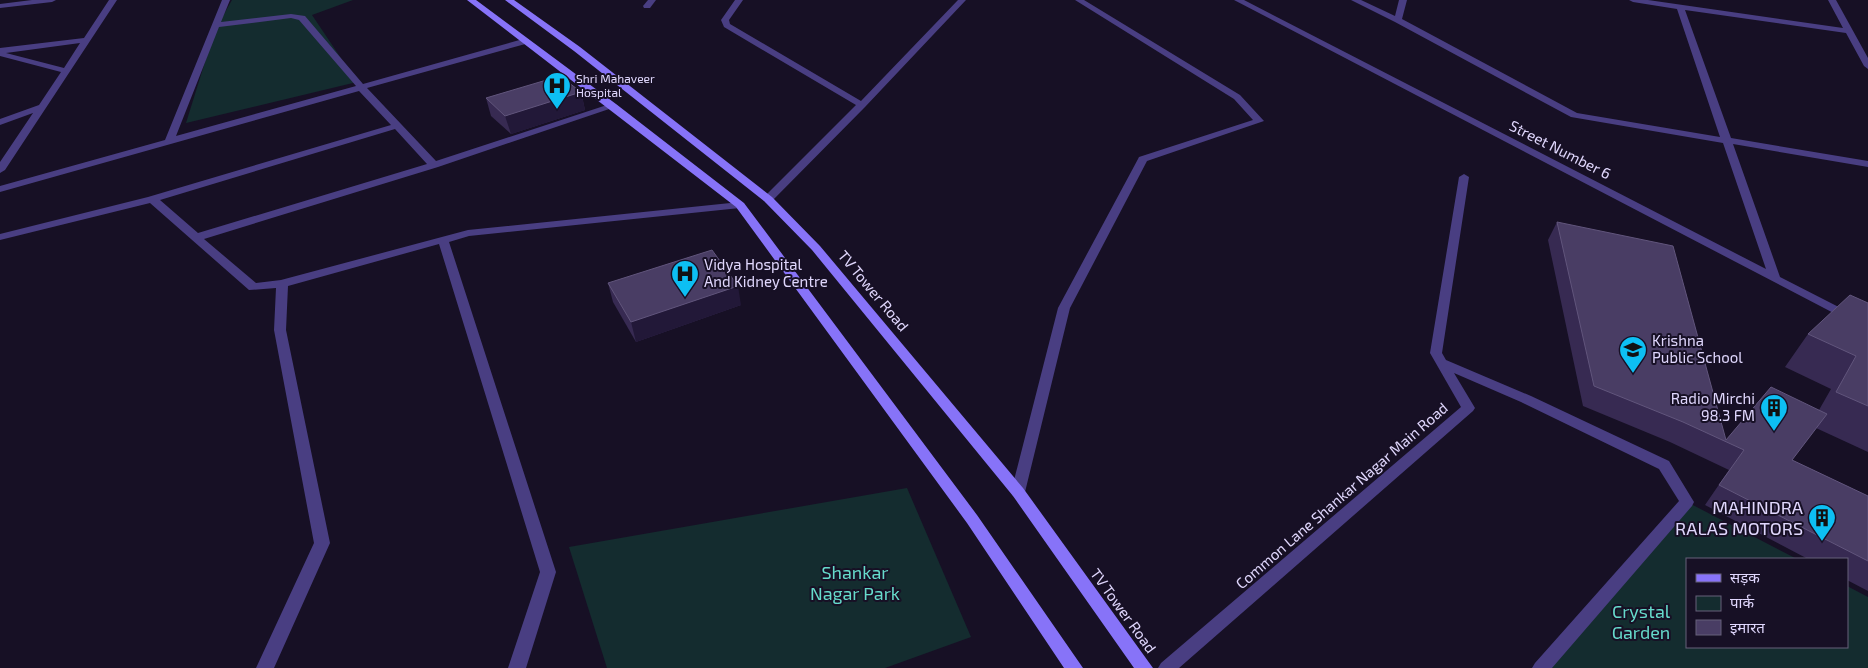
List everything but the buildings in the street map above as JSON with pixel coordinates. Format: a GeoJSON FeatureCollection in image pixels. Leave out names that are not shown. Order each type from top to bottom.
{"type":"FeatureCollection","features":[{"type":"Feature","properties":{"kind":"main road"},"geometry":{"type":"LineString","coordinates":[[471,0],[613,106],[740,205],[972,519],[1074,668]]}},
{"type":"Feature","properties":{"kind":"main road","name":"TV Tower Road"},"geometry":{"type":"LineString","coordinates":[[509,0],[577,49],[768,199],[816,248],[1018,492],[1144,668]]}},
{"type":"Feature","properties":{"kind":"street"},"geometry":{"type":"LineString","coordinates":[[0,6],[52,0]]}},
{"type":"Feature","properties":{"kind":"street"},"geometry":{"type":"LineString","coordinates":[[0,170],[113,0]]}},
{"type":"Feature","properties":{"kind":"street"},"geometry":{"type":"LineString","coordinates":[[169,142],[226,0]]}},
{"type":"Feature","properties":{"kind":"street"},"geometry":{"type":"LineString","coordinates":[[739,0],[725,20],[727,25],[862,105]]}},
{"type":"Feature","properties":{"kind":"street"},"geometry":{"type":"LineString","coordinates":[[768,199],[862,105],[962,0]]}},
{"type":"Feature","properties":{"kind":"street"},"geometry":{"type":"LineString","coordinates":[[1018,492],[1064,308],[1143,160],[1259,122],[1237,97],[1079,0]]}},
{"type":"Feature","properties":{"kind":"street","name":"Street Number 6"},"geometry":{"type":"LineString","coordinates":[[1238,0],[1868,328]]}},
{"type":"Feature","properties":{"kind":"street"},"geometry":{"type":"LineString","coordinates":[[1355,0],[1398,20],[1574,115],[1868,164]]}},
{"type":"Feature","properties":{"kind":"street"},"geometry":{"type":"LineString","coordinates":[[1398,20],[1403,0]]}},
{"type":"Feature","properties":{"kind":"street"},"geometry":{"type":"LineString","coordinates":[[1634,0],[1849,31]]}},
{"type":"Feature","properties":{"kind":"street"},"geometry":{"type":"LineString","coordinates":[[1832,0],[1868,66]]}},
{"type":"Feature","properties":{"kind":"street"},"geometry":{"type":"LineString","coordinates":[[1680,7],[1775,279]]}},
{"type":"Feature","properties":{"kind":"street"},"geometry":{"type":"LineString","coordinates":[[215,25],[291,16],[302,18],[361,87],[434,165]]}},
{"type":"Feature","properties":{"kind":"street"},"geometry":{"type":"LineString","coordinates":[[0,52],[86,40]]}},
{"type":"Feature","properties":{"kind":"street"},"geometry":{"type":"LineString","coordinates":[[0,189],[526,41]]}},
{"type":"Feature","properties":{"kind":"street"},"geometry":{"type":"LineString","coordinates":[[0,52],[66,71]]}},
{"type":"Feature","properties":{"kind":"street"},"geometry":{"type":"LineString","coordinates":[[198,237],[434,165],[613,106]]}},
{"type":"Feature","properties":{"kind":"street"},"geometry":{"type":"LineString","coordinates":[[0,122],[42,107]]}},
{"type":"Feature","properties":{"kind":"street"},"geometry":{"type":"LineString","coordinates":[[0,237],[152,199],[397,126]]}},
{"type":"Feature","properties":{"kind":"street","name":"Common Lane Shankar Nagar Main Road"},"geometry":{"type":"LineString","coordinates":[[1166,668],[1468,408],[1436,352],[1464,177]]}},
{"type":"Feature","properties":{"kind":"street"},"geometry":{"type":"LineString","coordinates":[[152,199],[198,237],[253,287],[282,284],[468,233],[740,205]]}},
{"type":"Feature","properties":{"kind":"street"},"geometry":{"type":"LineString","coordinates":[[443,240],[548,572],[517,668]]}},
{"type":"Feature","properties":{"kind":"street"},"geometry":{"type":"LineString","coordinates":[[265,668],[322,543],[280,330],[282,284]]}},
{"type":"Feature","properties":{"kind":"street"},"geometry":{"type":"LineString","coordinates":[[1442,363],[1526,399],[1664,465],[1687,502],[1541,668]]}},
{"type":"Feature","properties":{"kind":"green space"},"geometry":{"type":"Polygon","coordinates":[[[232,0],[353,0],[312,15],[357,82],[186,123],[215,30],[232,0]]]}},
{"type":"Feature","properties":{"kind":"green space","name":"Shankar Nagar Park"},"geometry":{"type":"Polygon","coordinates":[[[907,488],[971,637],[885,668],[607,668],[569,547],[907,488]]]}},
{"type":"Feature","properties":{"kind":"green space","name":"Crystal Garden"},"geometry":{"type":"Polygon","coordinates":[[[1687,502],[1795,558],[1686,558],[1686,648],[1848,648],[1848,587],[1868,597],[1868,668],[1541,668],[1687,502]]]}},
{"type":"Feature","properties":{"kind":"place","name":"Shri Mahaveer Hospital"},"geometry":{"type":"Point","coordinates":[557,110]}},
{"type":"Feature","properties":{"kind":"place","name":"Vidya Hospital And Kidney Centre"},"geometry":{"type":"Point","coordinates":[685,298]}},
{"type":"Feature","properties":{"kind":"place","name":"Krishna Public School"},"geometry":{"type":"Point","coordinates":[1633,374]}},
{"type":"Feature","properties":{"kind":"place","name":"Radio Mirchi 98.3 FM"},"geometry":{"type":"Point","coordinates":[1774,432]}},
{"type":"Feature","properties":{"kind":"place","name":"MAHINDRA RALAS MOTORS"},"geometry":{"type":"Point","coordinates":[1822,542]}}]}
